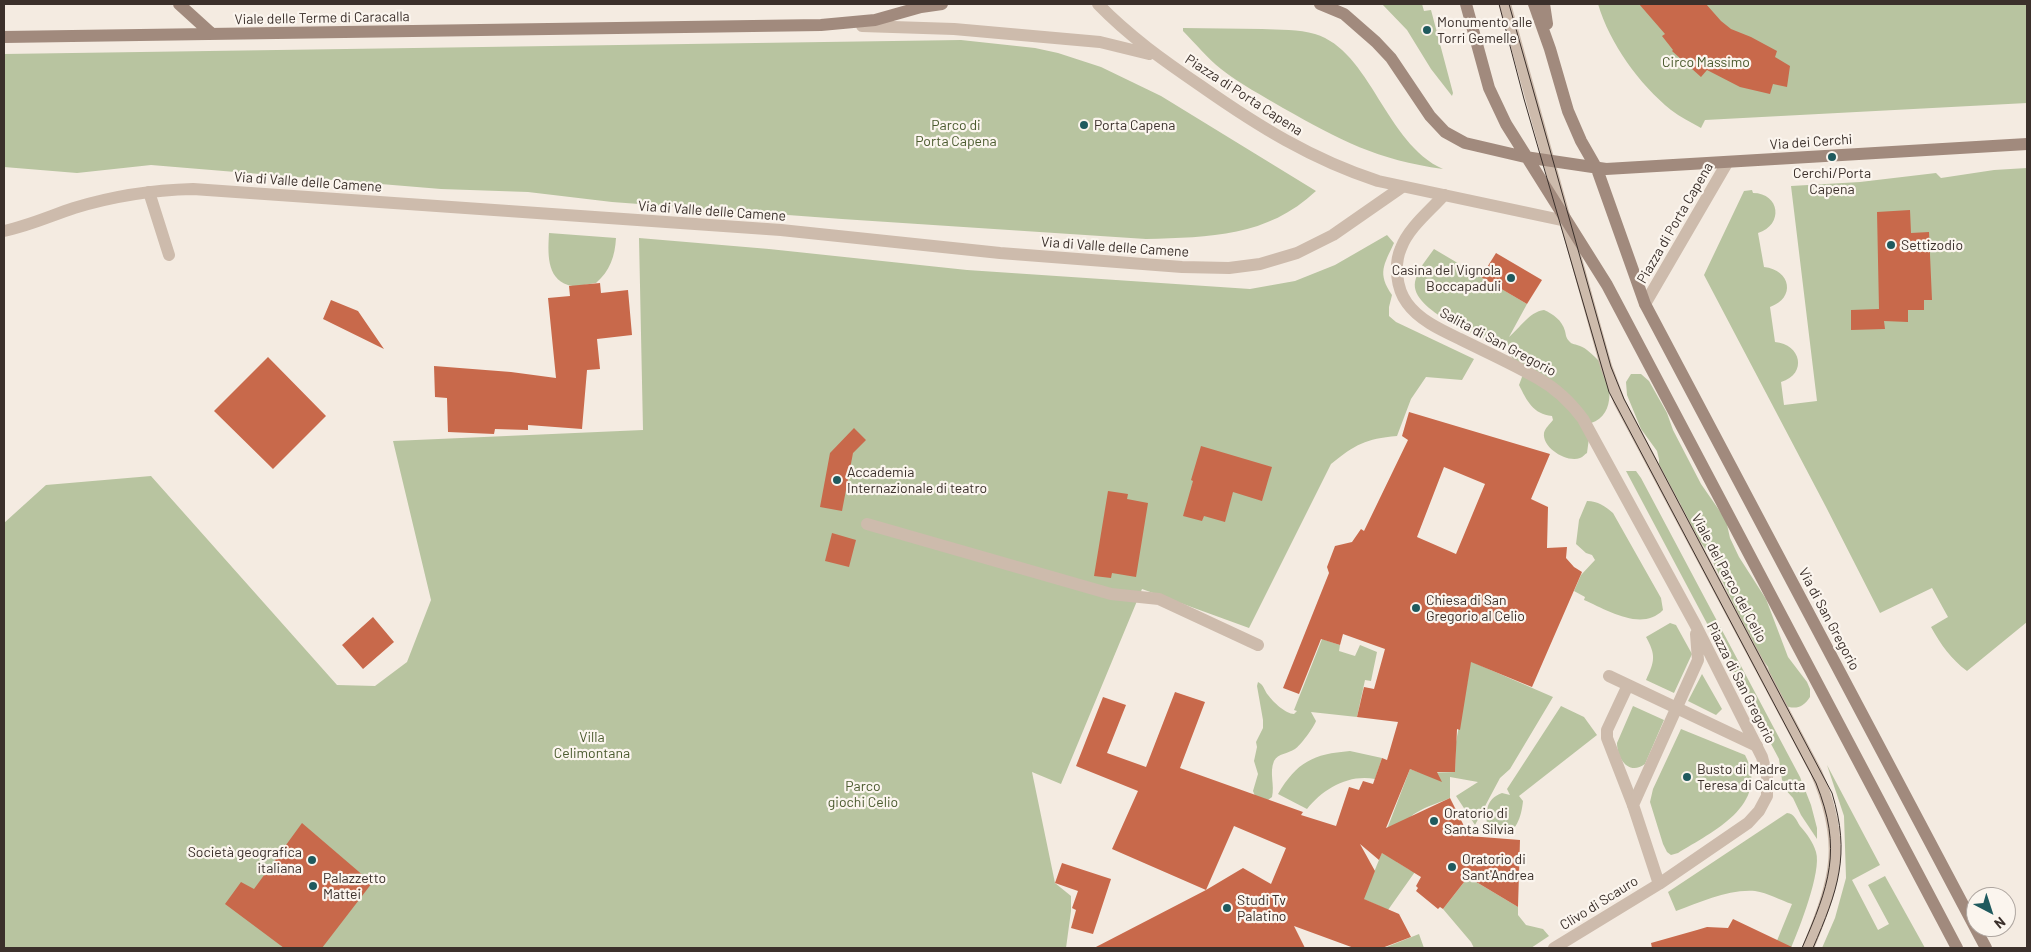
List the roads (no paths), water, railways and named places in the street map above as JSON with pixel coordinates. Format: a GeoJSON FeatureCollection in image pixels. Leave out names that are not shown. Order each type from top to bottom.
{"type":"FeatureCollection","features":[{"type":"Feature","properties":{"kind":"main road"},"geometry":{"type":"LineString","coordinates":[[179,4],[212,34]]}},
{"type":"Feature","properties":{"kind":"main road","name":"Viale delle Terme di Caracalla"},"geometry":{"type":"LineString","coordinates":[[4,37],[821,25],[875,20],[921,7],[942,4]]}},
{"type":"Feature","properties":{"kind":"main road"},"geometry":{"type":"LineString","coordinates":[[1320,4],[1344,14],[1376,42],[1391,58],[1430,116],[1445,132],[1465,143],[1525,157],[1597,169]]}},
{"type":"Feature","properties":{"kind":"main road"},"geometry":{"type":"LineString","coordinates":[[1466,4],[1491,94],[1525,157],[1597,267],[1624,316],[1957,948]]}},
{"type":"Feature","properties":{"kind":"main road","name":"Piazza di Porta Capena"},"geometry":{"type":"LineString","coordinates":[[1534,4],[1550,49],[1568,111],[1581,141],[1597,169],[1645,304]]}},
{"type":"Feature","properties":{"kind":"main road"},"geometry":{"type":"LineString","coordinates":[[1544,4],[1550,49]]}},
{"type":"Feature","properties":{"kind":"main road","name":"Via dei Cerchi"},"geometry":{"type":"LineString","coordinates":[[1597,169],[1727,163],[2027,144]]}},
{"type":"Feature","properties":{"kind":"main road","name":"Via di San Gregorio"},"geometry":{"type":"LineString","coordinates":[[1645,304],[1986,948]]}},
{"type":"Feature","properties":{"kind":"street","name":"Piazza di Porta Capena"},"geometry":{"type":"LineString","coordinates":[[1098,4],[1116,22],[1157,56],[1260,127],[1291,145],[1351,172],[1402,187],[1566,220]]}},
{"type":"Feature","properties":{"kind":"street"},"geometry":{"type":"LineString","coordinates":[[1505,4],[1566,220]]}},
{"type":"Feature","properties":{"kind":"street","name":"Viale delle Terme di Caracalla"},"geometry":{"type":"LineString","coordinates":[[821,25],[923,27],[1041,36],[1100,42],[1157,56]]}},
{"type":"Feature","properties":{"kind":"street","name":"Piazza di Porta Capena"},"geometry":{"type":"LineString","coordinates":[[1645,304],[1727,163]]}},
{"type":"Feature","properties":{"kind":"street","name":"Via di Valle delle Camene"},"geometry":{"type":"LineString","coordinates":[[4,231],[92,203],[149,192],[206,189],[781,230],[1000,253],[1182,267],[1229,268],[1267,262],[1297,254],[1333,235],[1402,187]]}},
{"type":"Feature","properties":{"kind":"street"},"geometry":{"type":"LineString","coordinates":[[149,192],[169,255]]}},
{"type":"Feature","properties":{"kind":"street","name":"Salita di San Gregorio"},"geometry":{"type":"LineString","coordinates":[[1444,194],[1408,235],[1400,248],[1397,272],[1400,288],[1406,302],[1427,321],[1538,378],[1572,405],[1596,439],[1695,624]]}},
{"type":"Feature","properties":{"kind":"street","name":"Viale del Parco del Celio"},"geometry":{"type":"LineString","coordinates":[[1566,220],[1606,366],[1618,401],[1816,772],[1826,797],[1832,820],[1835,863],[1826,905],[1808,948]]}},
{"type":"Feature","properties":{"kind":"street"},"geometry":{"type":"LineString","coordinates":[[867,524],[1111,594],[1159,599],[1258,645]]}},
{"type":"Feature","properties":{"kind":"street","name":"Piazza di San Gregorio"},"geometry":{"type":"LineString","coordinates":[[1633,805],[1698,660],[1695,624]]}},
{"type":"Feature","properties":{"kind":"street","name":"Piazza di San Gregorio"},"geometry":{"type":"LineString","coordinates":[[1659,884],[1740,829],[1759,811],[1766,799],[1768,785],[1764,762],[1757,746],[1695,624]]}},
{"type":"Feature","properties":{"kind":"street"},"geometry":{"type":"LineString","coordinates":[[1609,676],[1757,746]]}},
{"type":"Feature","properties":{"kind":"street"},"geometry":{"type":"LineString","coordinates":[[1628,685],[1607,730],[1607,738],[1633,805],[1659,884]]}},
{"type":"Feature","properties":{"kind":"street","name":"Clivo di Scauro"},"geometry":{"type":"LineString","coordinates":[[1554,948],[1659,884]]}},
{"type":"Feature","properties":{"kind":"tram line"},"geometry":{"type":"LineString","coordinates":[[1499,4],[1524,99],[1609,392],[1816,783],[1824,807],[1831,848],[1829,867],[1819,905],[1802,948]]}},
{"type":"Feature","properties":{"kind":"tram line"},"geometry":{"type":"LineString","coordinates":[[1509,4],[1611,367],[1624,399],[1832,793],[1841,835],[1839,872],[1829,908],[1813,948]]}},
{"type":"Feature","properties":{"kind":"place","name":"Monumento alle Torri Gemelle"},"geometry":{"type":"Point","coordinates":[1427,30]}},
{"type":"Feature","properties":{"kind":"place","name":"Porta Capena"},"geometry":{"type":"Point","coordinates":[1084,125]}},
{"type":"Feature","properties":{"kind":"place","name":"Cerchi/Porta Capena"},"geometry":{"type":"Point","coordinates":[1832,157]}},
{"type":"Feature","properties":{"kind":"place","name":"Settizodio"},"geometry":{"type":"Point","coordinates":[1891,245]}},
{"type":"Feature","properties":{"kind":"place","name":"Casina del Vignola Boccapaduli"},"geometry":{"type":"Point","coordinates":[1511,278]}},
{"type":"Feature","properties":{"kind":"place","name":"Accademia Internazionale di teatro"},"geometry":{"type":"Point","coordinates":[837,480]}},
{"type":"Feature","properties":{"kind":"place","name":"Chiesa di San Gregorio al Celio"},"geometry":{"type":"Point","coordinates":[1416,608]}},
{"type":"Feature","properties":{"kind":"place","name":"Busto di Madre Teresa di Calcutta"},"geometry":{"type":"Point","coordinates":[1687,777]}},
{"type":"Feature","properties":{"kind":"place","name":"Oratorio di Santa Silvia"},"geometry":{"type":"Point","coordinates":[1434,821]}},
{"type":"Feature","properties":{"kind":"place","name":"Società geografica italiana"},"geometry":{"type":"Point","coordinates":[312,860]}},
{"type":"Feature","properties":{"kind":"place","name":"Oratorio di Sant'Andrea"},"geometry":{"type":"Point","coordinates":[1452,867]}},
{"type":"Feature","properties":{"kind":"place","name":"Palazzetto Mattei"},"geometry":{"type":"Point","coordinates":[313,886]}},
{"type":"Feature","properties":{"kind":"place","name":"Studi Tv Palatino"},"geometry":{"type":"Point","coordinates":[1227,908]}},
{"type":"Feature","properties":{"kind":"park label","name":"Circo Massimo"},"geometry":{"type":"Point","coordinates":[1706,62]}},
{"type":"Feature","properties":{"kind":"park label","name":"Parco di Porta Capena"},"geometry":{"type":"Point","coordinates":[956,134]}},
{"type":"Feature","properties":{"kind":"park label","name":"Villa Celimontana"},"geometry":{"type":"Point","coordinates":[592,746]}},
{"type":"Feature","properties":{"kind":"park label","name":"Parco giochi Celio"},"geometry":{"type":"Point","coordinates":[863,794]}}]}
